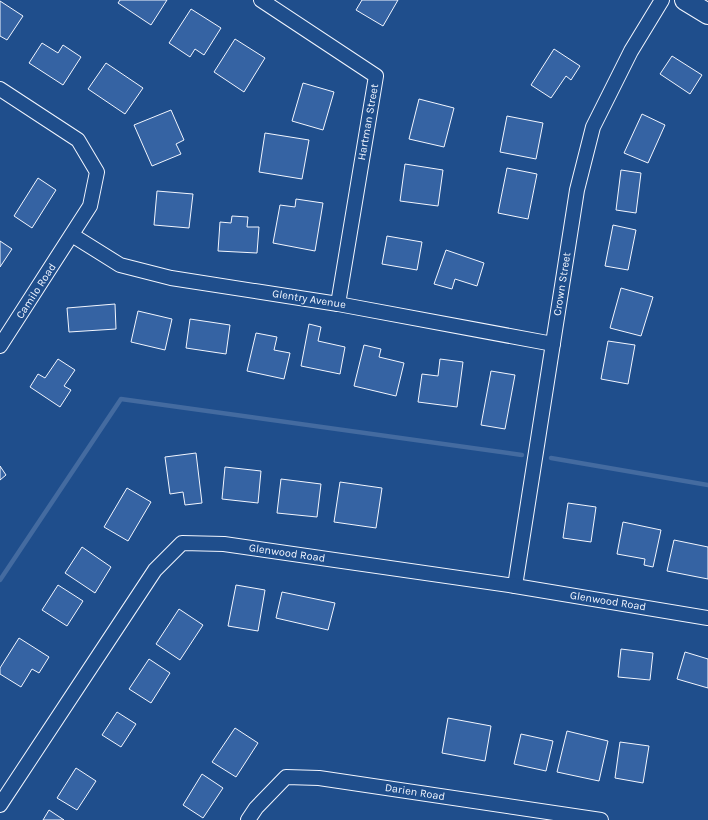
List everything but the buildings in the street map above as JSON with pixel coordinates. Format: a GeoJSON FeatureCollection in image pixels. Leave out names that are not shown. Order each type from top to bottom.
{"type":"FeatureCollection","features":[{"type":"Feature","properties":{"kind":"main road"},"geometry":{"type":"LineString","coordinates":[[685,0],[708,14]]}},
{"type":"Feature","properties":{"kind":"street","name":"Hartman Street"},"geometry":{"type":"LineString","coordinates":[[261,0],[376,76],[338,304]]}},
{"type":"Feature","properties":{"kind":"street","name":"Crown Street"},"geometry":{"type":"LineString","coordinates":[[516,586],[577,190],[593,127],[631,51],[662,0]]}},
{"type":"Feature","properties":{"kind":"street","name":"Camilo Road"},"geometry":{"type":"LineString","coordinates":[[0,89],[78,140],[97,172],[90,206],[0,346]]}},
{"type":"Feature","properties":{"kind":"street","name":"Glentry Avenue"},"geometry":{"type":"LineString","coordinates":[[72,235],[120,265],[171,278],[338,304],[553,344]]}},
{"type":"Feature","properties":{"kind":"street","name":"Glenwood Road"},"geometry":{"type":"LineString","coordinates":[[0,805],[155,570],[182,543],[224,544],[516,586],[708,618]]}},
{"type":"Feature","properties":{"kind":"street","name":"Darien Road"},"geometry":{"type":"LineString","coordinates":[[248,820],[256,808],[286,777],[319,778],[601,820]]}},
{"type":"Feature","properties":{"kind":"waterway"},"geometry":{"type":"LineString","coordinates":[[0,580],[121,399],[522,455]]}},
{"type":"Feature","properties":{"kind":"waterway"},"geometry":{"type":"LineString","coordinates":[[551,458],[708,485]]}}]}
